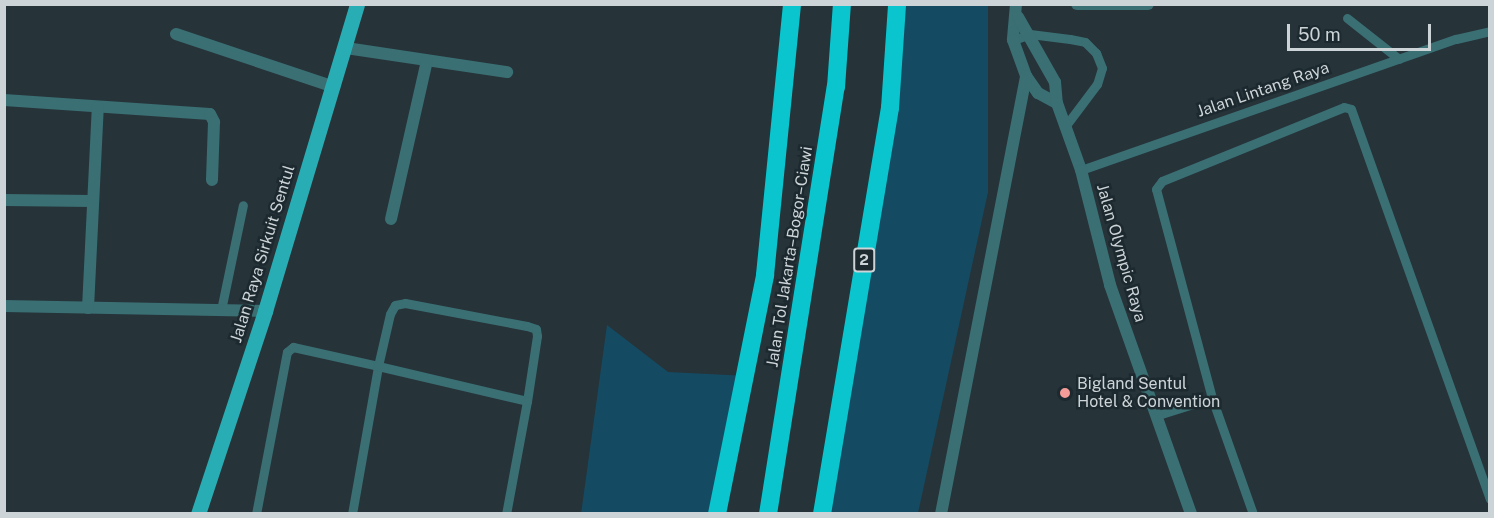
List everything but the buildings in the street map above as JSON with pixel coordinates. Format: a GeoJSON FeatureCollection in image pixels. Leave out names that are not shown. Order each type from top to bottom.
{"type":"FeatureCollection","features":[{"type":"Feature","properties":{"kind":"highway"},"geometry":{"type":"LineString","coordinates":[[717,513],[748,376],[765,275],[792,4]]}},
{"type":"Feature","properties":{"kind":"highway","name":"Jalan Tol Jakarta–Bogor–Ciawi"},"geometry":{"type":"LineString","coordinates":[[768,513],[836,87],[842,4]]}},
{"type":"Feature","properties":{"kind":"highway","name":"2"},"geometry":{"type":"LineString","coordinates":[[822,513],[890,108],[897,4]]}},
{"type":"Feature","properties":{"kind":"main road","name":"Jalan Raya Sirkuit Sentul"},"geometry":{"type":"LineString","coordinates":[[198,513],[265,311],[346,48],[357,4]]}},
{"type":"Feature","properties":{"kind":"street"},"geometry":{"type":"LineString","coordinates":[[1077,4],[1148,4]]}},
{"type":"Feature","properties":{"kind":"street","name":"Jalan Olympic Raya"},"geometry":{"type":"LineString","coordinates":[[1017,11],[1055,82],[1057,103],[1067,124],[1081,170],[1110,285],[1191,513]]}},
{"type":"Feature","properties":{"kind":"street","name":"Jalan Olympic Raya"},"geometry":{"type":"LineString","coordinates":[[1017,11],[1013,40],[1026,76],[1038,93],[1057,103]]}},
{"type":"Feature","properties":{"kind":"street"},"geometry":{"type":"LineString","coordinates":[[176,34],[334,87]]}},
{"type":"Feature","properties":{"kind":"street"},"geometry":{"type":"LineString","coordinates":[[346,48],[507,72]]}},
{"type":"Feature","properties":{"kind":"street"},"geometry":{"type":"LineString","coordinates":[[391,219],[427,61]]}},
{"type":"Feature","properties":{"kind":"street"},"geometry":{"type":"LineString","coordinates":[[941,513],[1026,76]]}},
{"type":"Feature","properties":{"kind":"street"},"geometry":{"type":"LineString","coordinates":[[4,100],[210,114],[214,122],[212,180]]}},
{"type":"Feature","properties":{"kind":"street"},"geometry":{"type":"LineString","coordinates":[[88,308],[98,107]]}},
{"type":"Feature","properties":{"kind":"street"},"geometry":{"type":"LineString","coordinates":[[4,200],[92,201]]}},
{"type":"Feature","properties":{"kind":"street"},"geometry":{"type":"LineString","coordinates":[[4,306],[265,311]]}},
{"type":"Feature","properties":{"kind":"lane"},"geometry":{"type":"LineString","coordinates":[[1347,18],[1399,59]]}},
{"type":"Feature","properties":{"kind":"lane","name":"Jalan Lintang Raya"},"geometry":{"type":"LineString","coordinates":[[1081,170],[1399,59],[1490,32]]}},
{"type":"Feature","properties":{"kind":"lane"},"geometry":{"type":"LineString","coordinates":[[1013,40],[1030,34],[1085,42],[1096,53],[1102,68],[1097,84],[1067,124]]}},
{"type":"Feature","properties":{"kind":"lane"},"geometry":{"type":"LineString","coordinates":[[1253,513],[1212,398],[1156,189],[1162,181],[1337,109],[1351,109],[1490,499]]}},
{"type":"Feature","properties":{"kind":"lane"},"geometry":{"type":"LineString","coordinates":[[222,310],[243,205]]}},
{"type":"Feature","properties":{"kind":"lane"},"geometry":{"type":"LineString","coordinates":[[352,513],[378,366],[395,305],[405,303],[536,329],[537,336],[527,400],[506,513]]}},
{"type":"Feature","properties":{"kind":"lane"},"geometry":{"type":"LineString","coordinates":[[256,513],[287,352],[298,346],[527,400]]}},
{"type":"Feature","properties":{"kind":"lane"},"geometry":{"type":"LineString","coordinates":[[1155,416],[1212,398]]}},
{"type":"Feature","properties":{"kind":"shaded area"},"geometry":{"type":"Polygon","coordinates":[[[897,5],[988,5],[988,192],[918,513],[822,514],[897,5]]]}},
{"type":"Feature","properties":{"kind":"shaded area"},"geometry":{"type":"Polygon","coordinates":[[[607,325],[668,372],[748,376],[717,513],[581,514],[607,325]]]}},
{"type":"Feature","properties":{"kind":"place","name":"Bigland Sentul Hotel & Convention"},"geometry":{"type":"Point","coordinates":[1065,393]}}]}
